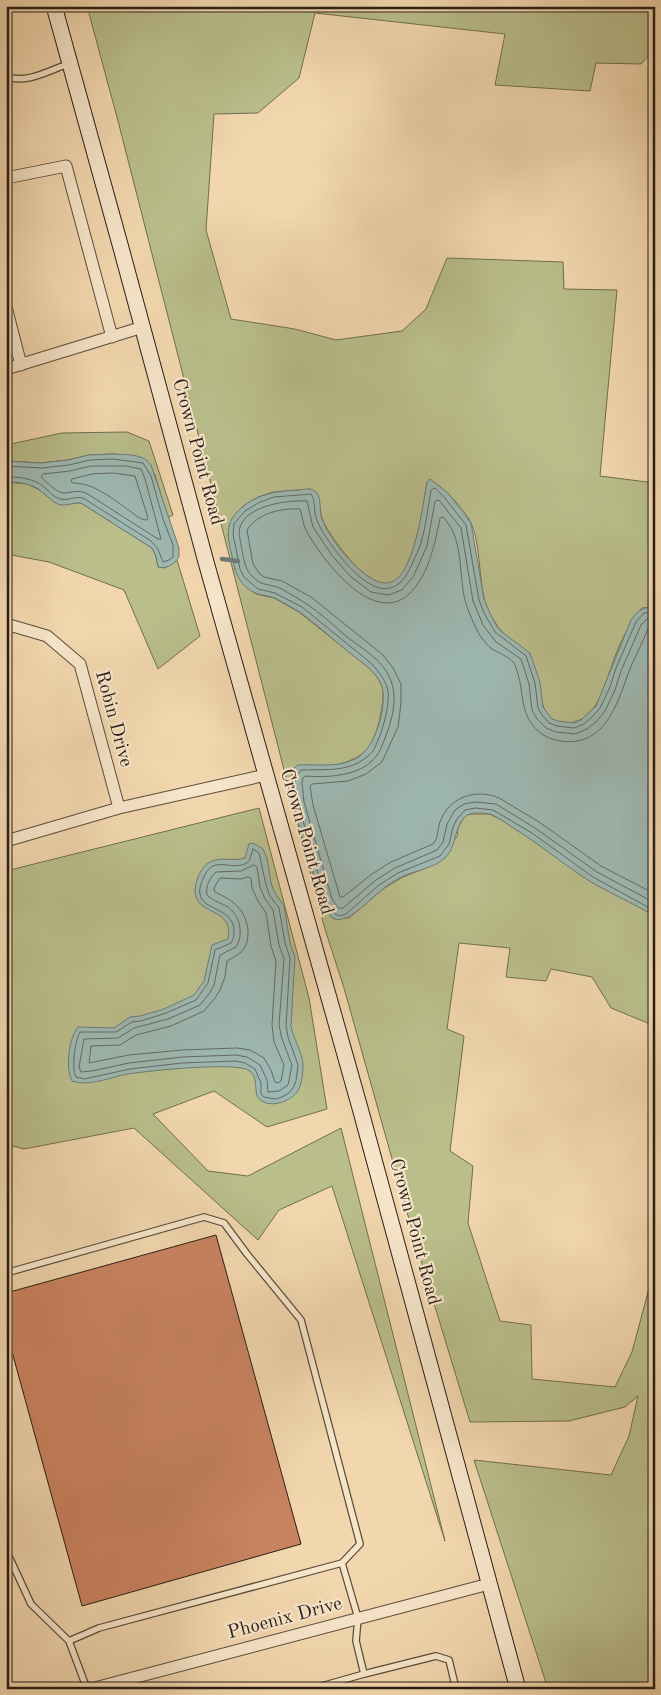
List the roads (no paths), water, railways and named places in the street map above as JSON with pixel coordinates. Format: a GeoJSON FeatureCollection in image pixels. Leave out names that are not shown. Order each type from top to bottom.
{"type":"FeatureCollection","features":[{"type":"Feature","properties":{"kind":"main road","name":"Crown Point Road"},"geometry":{"type":"LineString","coordinates":[[54,6],[204,554],[360,1108],[518,1689]]}},
{"type":"Feature","properties":{"kind":"street"},"geometry":{"type":"LineString","coordinates":[[6,178],[66,166],[112,337]]}},
{"type":"Feature","properties":{"kind":"street"},"geometry":{"type":"LineString","coordinates":[[6,307],[21,365]]}},
{"type":"Feature","properties":{"kind":"street"},"geometry":{"type":"LineString","coordinates":[[6,369],[143,327]]}},
{"type":"Feature","properties":{"kind":"street","name":"Robin Drive"},"geometry":{"type":"LineString","coordinates":[[6,624],[47,636],[80,664],[119,808]]}},
{"type":"Feature","properties":{"kind":"street"},"geometry":{"type":"LineString","coordinates":[[6,841],[119,808],[266,775]]}},
{"type":"Feature","properties":{"kind":"street","name":"Phoenix Drive"},"geometry":{"type":"LineString","coordinates":[[89,1689],[489,1584]]}},
{"type":"Feature","properties":{"kind":"lane"},"geometry":{"type":"LineString","coordinates":[[6,76],[12,79],[26,78],[70,64]]}},
{"type":"Feature","properties":{"kind":"lane"},"geometry":{"type":"LineString","coordinates":[[6,1273],[204,1218],[224,1223],[301,1320],[360,1544],[342,1563],[99,1628],[69,1641]]}},
{"type":"Feature","properties":{"kind":"lane"},"geometry":{"type":"LineString","coordinates":[[6,1550],[31,1604],[69,1641],[89,1689]]}},
{"type":"Feature","properties":{"kind":"lane"},"geometry":{"type":"LineString","coordinates":[[342,1563],[358,1618],[356,1641],[364,1674]]}},
{"type":"Feature","properties":{"kind":"lane"},"geometry":{"type":"LineString","coordinates":[[311,1689],[436,1656],[449,1660],[456,1689]]}},
{"type":"Feature","properties":{"kind":"water"},"geometry":{"type":"Polygon","coordinates":[[[113,454],[143,458],[151,465],[179,548],[179,557],[170,566],[158,567],[152,548],[81,503],[61,505],[33,486],[6,482],[6,461],[41,463],[89,455],[113,454]]]}},
{"type":"Feature","properties":{"kind":"water"},"geometry":{"type":"Polygon","coordinates":[[[430,479],[448,493],[471,523],[484,599],[498,629],[530,653],[540,682],[543,707],[552,719],[574,723],[581,720],[596,706],[631,620],[641,610],[655,607],[655,916],[591,882],[499,818],[482,813],[468,815],[463,819],[450,852],[441,861],[401,877],[386,886],[351,915],[345,918],[332,918],[322,903],[293,805],[290,783],[294,768],[298,765],[341,764],[355,759],[362,754],[373,739],[377,729],[382,709],[383,691],[378,678],[369,668],[305,616],[275,598],[251,591],[245,586],[236,572],[229,544],[228,531],[232,518],[237,512],[258,497],[283,491],[313,490],[319,497],[321,516],[326,528],[340,549],[369,577],[378,582],[387,583],[396,579],[404,570],[410,556],[420,523],[427,482],[430,479]]]}},
{"type":"Feature","properties":{"kind":"water"},"geometry":{"type":"Polygon","coordinates":[[[253,843],[263,849],[267,858],[271,883],[284,906],[290,943],[295,957],[291,1025],[303,1065],[301,1082],[297,1092],[283,1102],[266,1103],[257,1096],[255,1079],[250,1071],[229,1067],[153,1071],[86,1083],[72,1081],[68,1061],[72,1038],[78,1027],[114,1028],[130,1017],[164,1009],[194,995],[204,981],[212,945],[228,939],[228,927],[224,920],[197,900],[195,890],[198,877],[206,865],[214,860],[245,858],[249,844],[253,843]]]}},
{"type":"Feature","properties":{"kind":"waterway"},"geometry":{"type":"LineString","coordinates":[[222,559],[238,561]]}}]}
